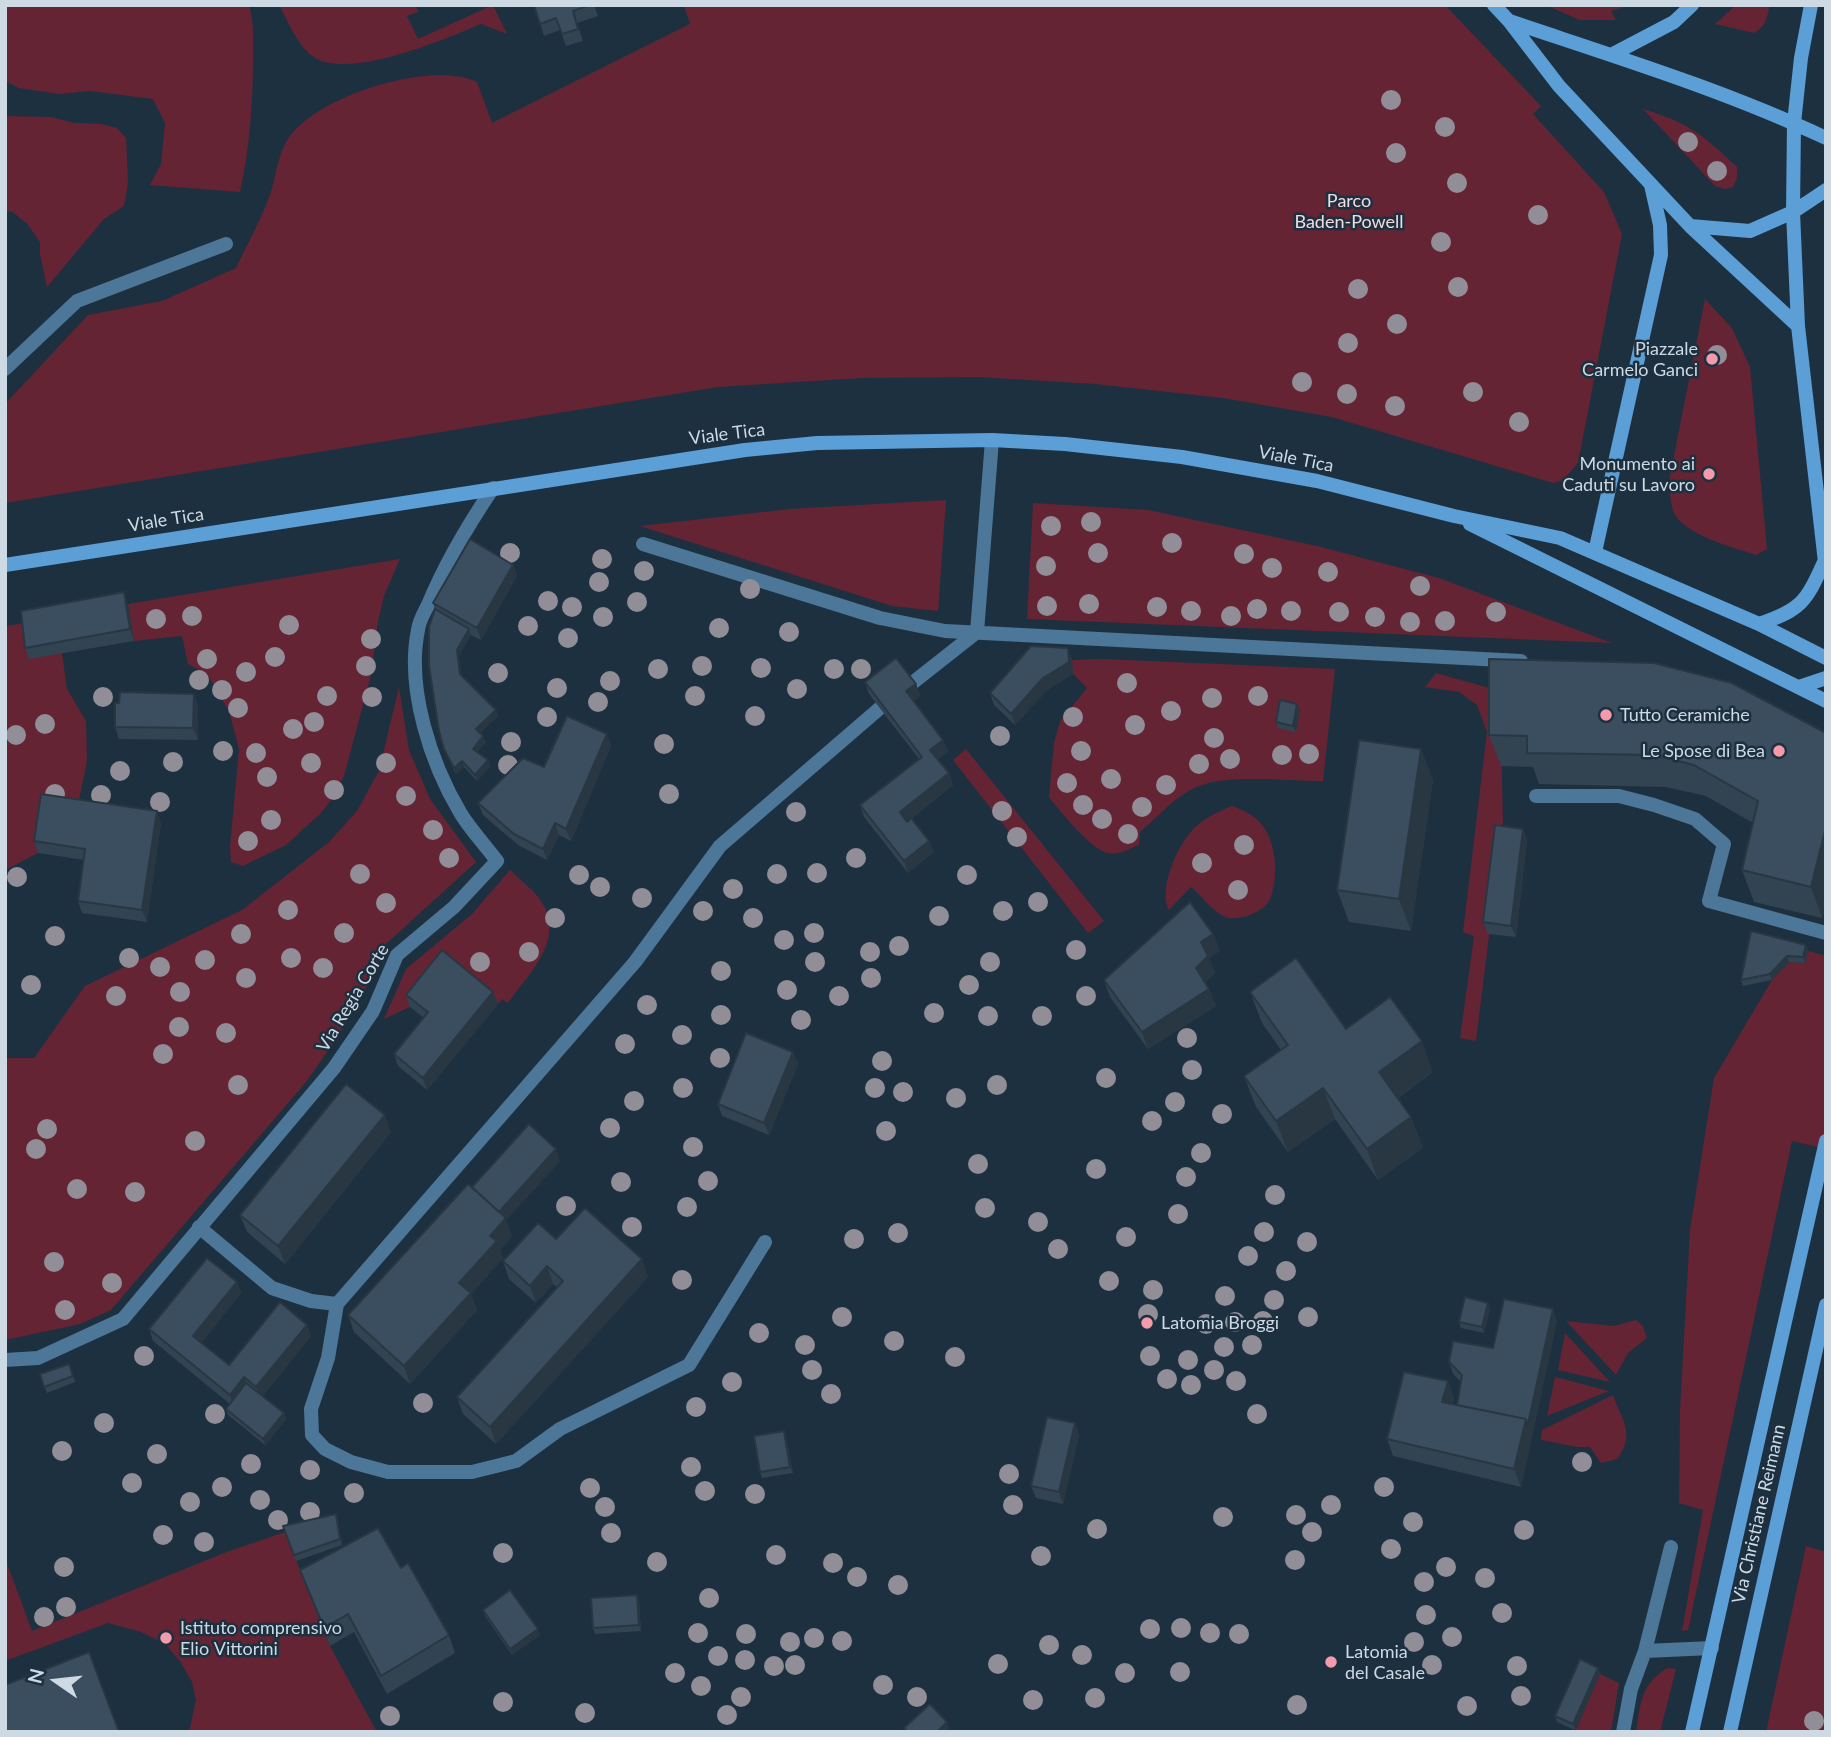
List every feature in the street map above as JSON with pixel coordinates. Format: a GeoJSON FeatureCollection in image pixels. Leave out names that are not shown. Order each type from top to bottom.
{"type":"FeatureCollection","features":[{"type":"Feature","properties":{"kind":"street"},"geometry":{"type":"LineString","coordinates":[[1494,5],[1559,86],[1690,226],[1798,326]]}},
{"type":"Feature","properties":{"kind":"street"},"geometry":{"type":"LineString","coordinates":[[1614,54],[1674,22],[1692,5]]}},
{"type":"Feature","properties":{"kind":"street"},"geometry":{"type":"LineString","coordinates":[[1759,624],[1788,614],[1810,593],[1825,567],[1798,326],[1793,212],[1794,123],[1801,58],[1811,5]]}},
{"type":"Feature","properties":{"kind":"street"},"geometry":{"type":"LineString","coordinates":[[1509,21],[1614,54],[1794,123],[1826,138]]}},
{"type":"Feature","properties":{"kind":"street"},"geometry":{"type":"LineString","coordinates":[[1595,552],[1661,255],[1660,225],[1651,184]]}},
{"type":"Feature","properties":{"kind":"street"},"geometry":{"type":"LineString","coordinates":[[1690,226],[1750,231],[1793,212],[1826,190]]}},
{"type":"Feature","properties":{"kind":"street"},"geometry":{"type":"LineString","coordinates":[[5,369],[77,301],[226,244]]}},
{"type":"Feature","properties":{"kind":"street"},"geometry":{"type":"LineString","coordinates":[[911,684],[977,632],[992,440]]}},
{"type":"Feature","properties":{"kind":"street","name":"Viale Tica"},"geometry":{"type":"LineString","coordinates":[[5,565],[493,488],[757,449],[817,443],[992,440],[1065,444],[1182,457],[1317,481],[1454,516]]}},
{"type":"Feature","properties":{"kind":"street","name":"Via Regia Corte"},"geometry":{"type":"LineString","coordinates":[[5,1360],[38,1358],[123,1319],[334,1068],[373,1011],[397,955],[454,907],[497,860],[461,815],[434,761],[419,707],[415,665],[418,628],[433,593],[465,529],[493,488]]}},
{"type":"Feature","properties":{"kind":"street"},"geometry":{"type":"LineString","coordinates":[[1454,516],[1560,538],[1759,624],[1826,658]]}},
{"type":"Feature","properties":{"kind":"street"},"geometry":{"type":"LineString","coordinates":[[1454,516],[1826,701]]}},
{"type":"Feature","properties":{"kind":"street"},"geometry":{"type":"LineString","coordinates":[[643,544],[880,618],[945,631],[1541,662]]}},
{"type":"Feature","properties":{"kind":"street"},"geometry":{"type":"LineString","coordinates":[[1799,687],[1826,678]]}},
{"type":"Feature","properties":{"kind":"street"},"geometry":{"type":"LineString","coordinates":[[765,1242],[689,1365],[560,1429],[516,1461],[472,1472],[388,1472],[351,1462],[325,1449],[312,1435],[311,1409],[328,1358],[337,1304],[635,962],[720,846],[880,708]]}},
{"type":"Feature","properties":{"kind":"street"},"geometry":{"type":"LineString","coordinates":[[1536,796],[1619,796],[1695,819],[1724,844],[1709,901],[1826,933]]}},
{"type":"Feature","properties":{"kind":"street"},"geometry":{"type":"LineString","coordinates":[[1692,1732],[1825,1145]]}},
{"type":"Feature","properties":{"kind":"street"},"geometry":{"type":"LineString","coordinates":[[200,1227],[272,1288],[311,1301],[337,1304]]}},
{"type":"Feature","properties":{"kind":"street","name":"Via Christiane Reimann"},"geometry":{"type":"LineString","coordinates":[[1730,1732],[1826,1305]]}},
{"type":"Feature","properties":{"kind":"street"},"geometry":{"type":"LineString","coordinates":[[1623,1732],[1631,1689],[1645,1651],[1671,1547]]}},
{"type":"Feature","properties":{"kind":"street"},"geometry":{"type":"LineString","coordinates":[[1645,1651],[1712,1648]]}},
{"type":"Feature","properties":{"kind":"green space"},"geometry":{"type":"Polygon","coordinates":[[[5,5],[249,5],[253,30],[252,89],[249,141],[240,192],[150,185],[161,164],[165,123],[153,99],[90,91],[59,94],[19,88],[5,81],[5,5]]]}},
{"type":"Feature","properties":{"kind":"green space"},"geometry":{"type":"Polygon","coordinates":[[[279,5],[416,5],[418,12],[407,16],[418,39],[493,5],[507,34],[481,24],[395,56],[346,64],[326,62],[311,55],[301,45],[279,5]]]}},
{"type":"Feature","properties":{"kind":"green space","name":"Parco Baden-Powell"},"geometry":{"type":"Polygon","coordinates":[[[684,5],[1445,5],[1541,106],[1533,114],[1604,192],[1622,234],[1578,463],[1563,480],[1553,483],[1332,417],[1223,398],[1095,384],[979,377],[862,378],[718,387],[5,503],[5,404],[88,315],[162,301],[236,268],[266,204],[284,146],[302,123],[348,96],[376,86],[404,79],[457,76],[477,82],[492,123],[690,24],[684,5]]]}},
{"type":"Feature","properties":{"kind":"green space"},"geometry":{"type":"Polygon","coordinates":[[[1545,5],[1631,5],[1611,11],[1616,20],[1580,20],[1545,5]]]}},
{"type":"Feature","properties":{"kind":"green space"},"geometry":{"type":"Polygon","coordinates":[[[1736,5],[1770,5],[1764,25],[1754,33],[1715,24],[1736,5]]]}},
{"type":"Feature","properties":{"kind":"green space"},"geometry":{"type":"Polygon","coordinates":[[[1643,109],[1684,125],[1714,146],[1737,167],[1737,178],[1733,187],[1725,189],[1715,186],[1643,109]]]}},
{"type":"Feature","properties":{"kind":"green space"},"geometry":{"type":"Polygon","coordinates":[[[5,116],[51,117],[74,123],[101,124],[117,128],[126,138],[128,183],[124,206],[104,219],[47,287],[40,242],[28,225],[13,212],[5,211],[5,116]]]}},
{"type":"Feature","properties":{"kind":"green space"},"geometry":{"type":"Polygon","coordinates":[[[1705,299],[1732,328],[1750,367],[1767,549],[1756,555],[1714,541],[1694,531],[1677,518],[1672,505],[1669,481],[1705,299]]]}},
{"type":"Feature","properties":{"kind":"green space"},"geometry":{"type":"Polygon","coordinates":[[[946,500],[938,611],[892,606],[640,526],[790,509],[946,500]]]}},
{"type":"Feature","properties":{"kind":"green space"},"geometry":{"type":"Polygon","coordinates":[[[1033,503],[1148,510],[1317,546],[1439,578],[1612,643],[1027,619],[1033,503]]]}},
{"type":"Feature","properties":{"kind":"green space"},"geometry":{"type":"Polygon","coordinates":[[[400,559],[384,596],[371,675],[344,776],[332,799],[320,814],[286,845],[243,866],[231,862],[239,749],[229,711],[207,674],[188,664],[182,636],[134,641],[128,604],[400,559]]]}},
{"type":"Feature","properties":{"kind":"green space"},"geometry":{"type":"Polygon","coordinates":[[[26,623],[62,653],[67,689],[86,721],[87,761],[77,810],[46,806],[38,853],[5,870],[5,626],[26,623]]]}},
{"type":"Feature","properties":{"kind":"green space"},"geometry":{"type":"Polygon","coordinates":[[[1072,660],[1335,669],[1323,781],[1243,779],[1199,786],[1175,801],[1140,832],[1139,845],[1116,853],[1101,851],[1076,829],[1049,797],[1054,743],[1060,721],[1087,688],[1073,674],[1072,660]]]}},
{"type":"Feature","properties":{"kind":"green space"},"geometry":{"type":"Polygon","coordinates":[[[1436,673],[1500,691],[1503,822],[1476,1041],[1460,1038],[1474,936],[1463,932],[1487,732],[1477,705],[1459,692],[1425,687],[1436,673]]]}},
{"type":"Feature","properties":{"kind":"green space"},"geometry":{"type":"Polygon","coordinates":[[[399,687],[409,750],[430,799],[476,862],[386,944],[373,976],[339,1035],[306,1082],[111,1310],[80,1324],[5,1340],[5,1058],[34,1058],[85,986],[242,910],[329,842],[357,811],[379,771],[399,687]]]}},
{"type":"Feature","properties":{"kind":"green space"},"geometry":{"type":"Polygon","coordinates":[[[966,749],[1104,921],[1088,933],[953,760],[966,749]]]}},
{"type":"Feature","properties":{"kind":"green space"},"geometry":{"type":"Polygon","coordinates":[[[1232,806],[1256,819],[1271,842],[1275,881],[1269,902],[1250,915],[1229,918],[1214,909],[1191,887],[1169,910],[1166,902],[1167,882],[1174,859],[1185,840],[1204,820],[1232,806]]]}},
{"type":"Feature","properties":{"kind":"green space"},"geometry":{"type":"Polygon","coordinates":[[[510,870],[541,901],[549,919],[549,932],[541,958],[508,1003],[502,999],[498,1004],[447,963],[410,1007],[384,1019],[406,969],[472,914],[510,870]]]}},
{"type":"Feature","properties":{"kind":"green space"},"geometry":{"type":"Polygon","coordinates":[[[1808,951],[1826,956],[1826,1149],[1792,1141],[1688,1630],[1682,1631],[1703,1510],[1679,1503],[1680,1410],[1690,1230],[1714,1078],[1772,980],[1789,962],[1805,963],[1808,951]]]}},
{"type":"Feature","properties":{"kind":"green space"},"geometry":{"type":"Polygon","coordinates":[[[1636,1320],[1643,1326],[1647,1338],[1628,1353],[1616,1375],[1566,1321],[1614,1326],[1636,1320]]]}},
{"type":"Feature","properties":{"kind":"green space"},"geometry":{"type":"Polygon","coordinates":[[[1565,1333],[1610,1382],[1558,1370],[1565,1333]]]}},
{"type":"Feature","properties":{"kind":"green space"},"geometry":{"type":"Polygon","coordinates":[[[1555,1377],[1609,1391],[1547,1416],[1555,1377]]]}},
{"type":"Feature","properties":{"kind":"green space"},"geometry":{"type":"Polygon","coordinates":[[[1613,1395],[1626,1427],[1626,1442],[1617,1459],[1601,1463],[1590,1447],[1541,1440],[1542,1430],[1613,1395]]]}},
{"type":"Feature","properties":{"kind":"green space","name":"Istituto comprensivo Elio Vittorini"},"geometry":{"type":"Polygon","coordinates":[[[285,1532],[330,1646],[377,1732],[189,1732],[196,1700],[192,1682],[180,1661],[164,1643],[141,1632],[108,1623],[5,1661],[5,1558],[32,1631],[224,1553],[285,1532]]]}},
{"type":"Feature","properties":{"kind":"green space"},"geometry":{"type":"Polygon","coordinates":[[[1806,1546],[1826,1552],[1826,1732],[1766,1732],[1806,1546]]]}},
{"type":"Feature","properties":{"kind":"green space"},"geometry":{"type":"Polygon","coordinates":[[[1667,1668],[1676,1669],[1660,1732],[1636,1732],[1643,1696],[1651,1681],[1667,1668]]]}},
{"type":"Feature","properties":{"kind":"green space"},"geometry":{"type":"Polygon","coordinates":[[[1600,1674],[1619,1683],[1611,1732],[1575,1732],[1600,1674]]]}},
{"type":"Feature","properties":{"kind":"building"},"geometry":{"type":"Polygon","coordinates":[[[534,5],[590,5],[573,11],[578,29],[562,34],[556,18],[540,24],[534,5]]]}},
{"type":"Feature","properties":{"kind":"building"},"geometry":{"type":"Polygon","coordinates":[[[470,539],[513,565],[477,628],[433,603],[470,539]]]}},
{"type":"Feature","properties":{"kind":"building"},"geometry":{"type":"Polygon","coordinates":[[[124,592],[130,629],[25,648],[21,611],[124,592]]]}},
{"type":"Feature","properties":{"kind":"building"},"geometry":{"type":"Polygon","coordinates":[[[435,609],[469,629],[457,650],[460,674],[496,710],[476,729],[483,736],[473,749],[488,760],[475,775],[462,761],[454,768],[444,749],[439,731],[429,666],[429,627],[435,609]]]}},
{"type":"Feature","properties":{"kind":"building"},"geometry":{"type":"Polygon","coordinates":[[[1031,646],[1068,648],[1069,662],[1043,678],[1011,714],[990,693],[1031,646]]]}},
{"type":"Feature","properties":{"kind":"building"},"geometry":{"type":"Polygon","coordinates":[[[896,658],[916,684],[906,691],[943,740],[930,750],[949,773],[900,812],[907,822],[911,818],[929,841],[904,861],[860,805],[922,757],[865,682],[896,658]]]}},
{"type":"Feature","properties":{"kind":"building"},"geometry":{"type":"Polygon","coordinates":[[[1489,659],[1654,663],[1732,683],[1826,733],[1826,827],[1811,887],[1742,870],[1758,801],[1694,765],[1654,755],[1527,753],[1527,736],[1489,735],[1489,659]]]}},
{"type":"Feature","properties":{"kind":"building"},"geometry":{"type":"Polygon","coordinates":[[[120,692],[194,694],[193,728],[115,727],[115,703],[119,703],[120,692]]]}},
{"type":"Feature","properties":{"kind":"building"},"geometry":{"type":"Polygon","coordinates":[[[1280,700],[1297,704],[1293,726],[1276,722],[1280,700]]]}},
{"type":"Feature","properties":{"kind":"building"},"geometry":{"type":"Polygon","coordinates":[[[567,716],[607,734],[566,829],[555,823],[543,849],[514,834],[478,803],[523,758],[544,767],[567,716]]]}},
{"type":"Feature","properties":{"kind":"building"},"geometry":{"type":"Polygon","coordinates":[[[1359,740],[1421,749],[1399,899],[1337,890],[1359,740]]]}},
{"type":"Feature","properties":{"kind":"building"},"geometry":{"type":"Polygon","coordinates":[[[41,794],[157,811],[142,910],[78,901],[85,849],[34,841],[41,794]]]}},
{"type":"Feature","properties":{"kind":"building"},"geometry":{"type":"Polygon","coordinates":[[[1495,825],[1523,829],[1511,926],[1483,922],[1495,825]]]}},
{"type":"Feature","properties":{"kind":"building"},"geometry":{"type":"Polygon","coordinates":[[[1190,902],[1213,934],[1201,942],[1208,956],[1196,968],[1209,989],[1142,1032],[1104,980],[1190,902]]]}},
{"type":"Feature","properties":{"kind":"building"},"geometry":{"type":"Polygon","coordinates":[[[1751,931],[1806,945],[1803,957],[1787,956],[1770,974],[1741,980],[1751,931]]]}},
{"type":"Feature","properties":{"kind":"building"},"geometry":{"type":"Polygon","coordinates":[[[442,950],[493,992],[423,1078],[394,1054],[428,1012],[406,995],[442,950]]]}},
{"type":"Feature","properties":{"kind":"building"},"geometry":{"type":"Polygon","coordinates":[[[1296,958],[1346,1029],[1390,997],[1422,1041],[1379,1072],[1411,1117],[1367,1149],[1323,1088],[1276,1121],[1244,1076],[1288,1045],[1250,992],[1296,958]]]}},
{"type":"Feature","properties":{"kind":"building"},"geometry":{"type":"Polygon","coordinates":[[[746,1033],[793,1052],[764,1123],[718,1104],[746,1033]]]}},
{"type":"Feature","properties":{"kind":"building"},"geometry":{"type":"Polygon","coordinates":[[[346,1084],[385,1115],[278,1246],[240,1215],[346,1084]]]}},
{"type":"Feature","properties":{"kind":"building"},"geometry":{"type":"Polygon","coordinates":[[[529,1124],[556,1149],[499,1212],[472,1187],[529,1124]]]}},
{"type":"Feature","properties":{"kind":"building"},"geometry":{"type":"Polygon","coordinates":[[[468,1184],[506,1218],[490,1236],[497,1241],[459,1283],[471,1293],[404,1366],[348,1315],[468,1184]]]}},
{"type":"Feature","properties":{"kind":"building"},"geometry":{"type":"Polygon","coordinates":[[[585,1208],[642,1259],[490,1427],[457,1397],[563,1281],[547,1266],[530,1286],[503,1261],[538,1223],[556,1239],[585,1208]]]}},
{"type":"Feature","properties":{"kind":"building"},"geometry":{"type":"Polygon","coordinates":[[[207,1258],[237,1282],[193,1336],[229,1365],[280,1302],[307,1325],[256,1387],[244,1377],[230,1395],[149,1329],[207,1258]]]}},
{"type":"Feature","properties":{"kind":"building"},"geometry":{"type":"Polygon","coordinates":[[[1465,1297],[1488,1303],[1482,1327],[1459,1322],[1465,1297]]]}},
{"type":"Feature","properties":{"kind":"building"},"geometry":{"type":"Polygon","coordinates":[[[1504,1299],[1553,1309],[1528,1424],[1526,1419],[1457,1405],[1462,1375],[1449,1362],[1453,1341],[1493,1348],[1504,1299]]]}},
{"type":"Feature","properties":{"kind":"building"},"geometry":{"type":"Polygon","coordinates":[[[69,1364],[73,1376],[44,1387],[40,1374],[69,1364]]]}},
{"type":"Feature","properties":{"kind":"building"},"geometry":{"type":"Polygon","coordinates":[[[1404,1372],[1448,1381],[1442,1402],[1526,1419],[1514,1469],[1387,1439],[1404,1372]]]}},
{"type":"Feature","properties":{"kind":"building"},"geometry":{"type":"Polygon","coordinates":[[[246,1383],[284,1413],[263,1439],[226,1409],[246,1383]]]}},
{"type":"Feature","properties":{"kind":"building"},"geometry":{"type":"Polygon","coordinates":[[[1047,1417],[1075,1423],[1059,1492],[1031,1486],[1047,1417]]]}},
{"type":"Feature","properties":{"kind":"building"},"geometry":{"type":"Polygon","coordinates":[[[784,1431],[790,1467],[760,1472],[754,1436],[784,1431]]]}},
{"type":"Feature","properties":{"kind":"building"},"geometry":{"type":"Polygon","coordinates":[[[336,1514],[340,1539],[294,1555],[283,1526],[336,1514]]]}},
{"type":"Feature","properties":{"kind":"building"},"geometry":{"type":"Polygon","coordinates":[[[378,1528],[401,1568],[408,1563],[449,1635],[381,1676],[348,1614],[324,1628],[300,1570],[378,1528]]]}},
{"type":"Feature","properties":{"kind":"building"},"geometry":{"type":"Polygon","coordinates":[[[510,1590],[538,1629],[510,1649],[483,1610],[510,1590]]]}},
{"type":"Feature","properties":{"kind":"building"},"geometry":{"type":"Polygon","coordinates":[[[637,1595],[639,1625],[593,1628],[591,1598],[637,1595]]]}},
{"type":"Feature","properties":{"kind":"building"},"geometry":{"type":"Polygon","coordinates":[[[89,1652],[119,1732],[5,1732],[5,1685],[89,1652]]]}},
{"type":"Feature","properties":{"kind":"building"},"geometry":{"type":"Polygon","coordinates":[[[1580,1659],[1598,1668],[1573,1724],[1555,1716],[1580,1659]]]}},
{"type":"Feature","properties":{"kind":"building"},"geometry":{"type":"Polygon","coordinates":[[[930,1704],[947,1722],[937,1732],[908,1732],[904,1728],[930,1704]]]}},
{"type":"Feature","properties":{"kind":"place","name":"Piazzale Carmelo Ganci"},"geometry":{"type":"Point","coordinates":[1712,359]}},
{"type":"Feature","properties":{"kind":"place","name":"Monumento ai Caduti su Lavoro"},"geometry":{"type":"Point","coordinates":[1709,474]}},
{"type":"Feature","properties":{"kind":"place","name":"Tutto Ceramiche"},"geometry":{"type":"Point","coordinates":[1606,715]}},
{"type":"Feature","properties":{"kind":"place","name":"Le Spose di Bea"},"geometry":{"type":"Point","coordinates":[1779,751]}},
{"type":"Feature","properties":{"kind":"place","name":"Latomia Broggi"},"geometry":{"type":"Point","coordinates":[1147,1323]}},
{"type":"Feature","properties":{"kind":"place","name":"Istituto comprensivo Elio Vittorini"},"geometry":{"type":"Point","coordinates":[166,1638]}},
{"type":"Feature","properties":{"kind":"place","name":"Latomia del Casale"},"geometry":{"type":"Point","coordinates":[1331,1662]}}]}
